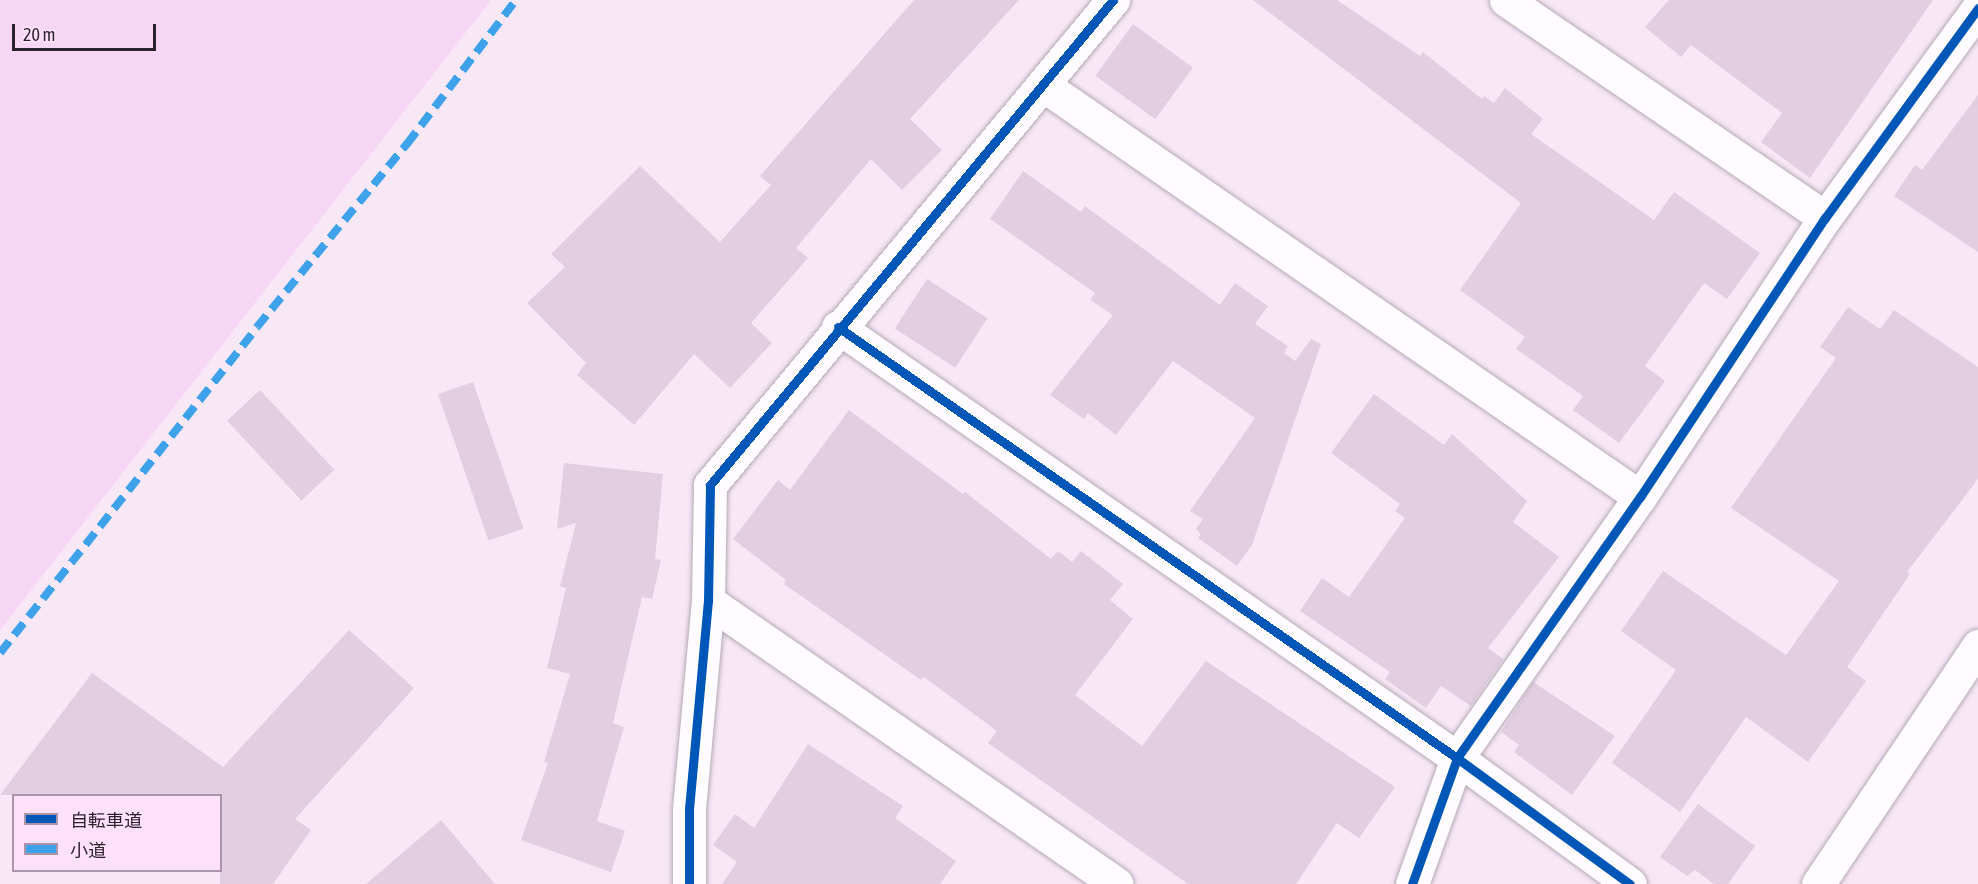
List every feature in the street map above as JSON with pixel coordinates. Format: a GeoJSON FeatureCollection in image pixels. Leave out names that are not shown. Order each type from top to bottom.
{"type":"FeatureCollection","features":[{"type":"Feature","properties":{"kind":"street"},"geometry":{"type":"LineString","coordinates":[[689,884],[689,809],[708,601],[710,485],[838,327],[1113,0]]}},
{"type":"Feature","properties":{"kind":"street"},"geometry":{"type":"LineString","coordinates":[[1506,0],[1825,218]]}},
{"type":"Feature","properties":{"kind":"street"},"geometry":{"type":"LineString","coordinates":[[1412,884],[1457,758],[1640,497],[1825,218],[1978,8]]}},
{"type":"Feature","properties":{"kind":"street"},"geometry":{"type":"LineString","coordinates":[[1043,85],[1640,497]]}},
{"type":"Feature","properties":{"kind":"street"},"geometry":{"type":"LineString","coordinates":[[838,327],[1457,758],[1630,884]]}},
{"type":"Feature","properties":{"kind":"street"},"geometry":{"type":"LineString","coordinates":[[708,601],[1117,884]]}},
{"type":"Feature","properties":{"kind":"street"},"geometry":{"type":"LineString","coordinates":[[1818,884],[1978,646]]}},
{"type":"Feature","properties":{"kind":"shaded area"},"geometry":{"type":"Polygon","coordinates":[[[0,0],[491,0],[0,630],[0,0]]]}},
{"type":"Feature","properties":{"kind":"building"},"geometry":{"type":"Polygon","coordinates":[[[914,0],[1019,0],[910,119],[942,150],[902,190],[871,159],[796,248],[808,258],[751,323],[772,343],[730,388],[694,354],[634,425],[577,375],[586,363],[527,303],[565,267],[551,254],[640,166],[720,242],[771,185],[760,176],[914,0]]]}},
{"type":"Feature","properties":{"kind":"building"},"geometry":{"type":"Polygon","coordinates":[[[1253,0],[1337,0],[1420,56],[1423,52],[1482,99],[1484,96],[1494,103],[1505,88],[1543,119],[1531,134],[1654,220],[1674,192],[1760,253],[1727,299],[1704,283],[1645,366],[1665,381],[1619,443],[1573,410],[1583,396],[1516,349],[1525,337],[1460,290],[1521,203],[1253,0]]]}},
{"type":"Feature","properties":{"kind":"building"},"geometry":{"type":"Polygon","coordinates":[[[1669,0],[1933,0],[1810,178],[1761,142],[1782,113],[1691,45],[1681,57],[1645,27],[1669,0]]]}},
{"type":"Feature","properties":{"kind":"building"},"geometry":{"type":"Polygon","coordinates":[[[1133,24],[1193,67],[1155,119],[1095,76],[1133,24]]]}},
{"type":"Feature","properties":{"kind":"building"},"geometry":{"type":"Polygon","coordinates":[[[1978,95],[1978,252],[1894,196],[1915,165],[1922,170],[1978,95]]]}},
{"type":"Feature","properties":{"kind":"building"},"geometry":{"type":"Polygon","coordinates":[[[1023,171],[1081,212],[1085,206],[1220,305],[1235,283],[1268,306],[1255,324],[1288,346],[1284,353],[1295,361],[1311,339],[1321,344],[1252,545],[1237,566],[1198,538],[1201,534],[1196,529],[1203,519],[1190,511],[1255,418],[1173,361],[1116,435],[1088,413],[1084,419],[1050,395],[1113,315],[1090,300],[1095,293],[990,219],[1023,171]]]}},
{"type":"Feature","properties":{"kind":"building"},"geometry":{"type":"Polygon","coordinates":[[[927,279],[987,318],[955,368],[895,328],[927,279]]]}},
{"type":"Feature","properties":{"kind":"building"},"geometry":{"type":"Polygon","coordinates":[[[1848,307],[1880,329],[1894,310],[1978,367],[1978,479],[1907,572],[1910,574],[1847,667],[1866,681],[1808,762],[1746,717],[1680,812],[1612,763],[1676,670],[1621,631],[1663,571],[1786,655],[1839,581],[1731,508],[1836,358],[1820,347],[1848,307]]]}},
{"type":"Feature","properties":{"kind":"building"},"geometry":{"type":"Polygon","coordinates":[[[473,382],[523,529],[488,541],[438,394],[473,382]]]}},
{"type":"Feature","properties":{"kind":"building"},"geometry":{"type":"Polygon","coordinates":[[[260,390],[334,470],[301,500],[227,421],[260,390]]]}},
{"type":"Feature","properties":{"kind":"building"},"geometry":{"type":"Polygon","coordinates":[[[1374,394],[1444,445],[1452,434],[1527,501],[1513,522],[1559,557],[1488,648],[1503,659],[1471,706],[1441,686],[1426,708],[1385,679],[1390,672],[1300,611],[1322,578],[1349,597],[1405,518],[1395,511],[1400,504],[1331,453],[1374,394]]]}},
{"type":"Feature","properties":{"kind":"building"},"geometry":{"type":"Polygon","coordinates":[[[849,410],[963,494],[965,492],[1051,559],[1058,551],[1072,562],[1081,551],[1123,584],[1110,600],[1133,619],[1075,695],[1142,746],[1206,661],[1395,787],[1359,838],[1337,823],[1296,884],[1188,884],[988,743],[997,731],[924,677],[921,680],[784,584],[786,580],[733,539],[778,480],[790,490],[849,410]]]}},
{"type":"Feature","properties":{"kind":"building"},"geometry":{"type":"Polygon","coordinates":[[[564,463],[663,474],[655,559],[661,560],[652,599],[642,597],[613,723],[624,727],[597,821],[625,831],[611,872],[521,840],[548,763],[544,762],[570,674],[547,668],[566,588],[560,586],[576,523],[557,529],[564,463]]]}},
{"type":"Feature","properties":{"kind":"building"},"geometry":{"type":"Polygon","coordinates":[[[349,630],[414,688],[295,819],[311,830],[273,884],[220,884],[222,794],[0,795],[92,673],[223,767],[349,630]]]}},
{"type":"Feature","properties":{"kind":"building"},"geometry":{"type":"Polygon","coordinates":[[[1533,682],[1615,736],[1572,795],[1514,752],[1519,745],[1501,732],[1533,682]]]}},
{"type":"Feature","properties":{"kind":"building"},"geometry":{"type":"Polygon","coordinates":[[[808,744],[903,806],[895,818],[956,861],[940,884],[722,884],[737,862],[713,845],[735,814],[754,828],[808,744]]]}},
{"type":"Feature","properties":{"kind":"building"},"geometry":{"type":"Polygon","coordinates":[[[1698,804],[1755,846],[1728,884],[1714,884],[1695,870],[1687,876],[1660,857],[1698,804]]]}},
{"type":"Feature","properties":{"kind":"building"},"geometry":{"type":"Polygon","coordinates":[[[441,820],[495,884],[366,884],[441,820]]]}},
{"type":"Feature","properties":{"kind":"marked path"},"geometry":{"type":"LineString","coordinates":[[0,653],[257,327],[407,144],[516,0]]}},
{"type":"Feature","properties":{"kind":"cycle path"},"geometry":{"type":"LineString","coordinates":[[689,884],[689,809],[708,601],[710,485],[1113,0]]}},
{"type":"Feature","properties":{"kind":"cycle path"},"geometry":{"type":"LineString","coordinates":[[1412,884],[1457,758],[1640,497],[1825,218],[1978,8]]}},
{"type":"Feature","properties":{"kind":"cycle path"},"geometry":{"type":"LineString","coordinates":[[838,327],[1457,758],[1630,884]]}}]}
